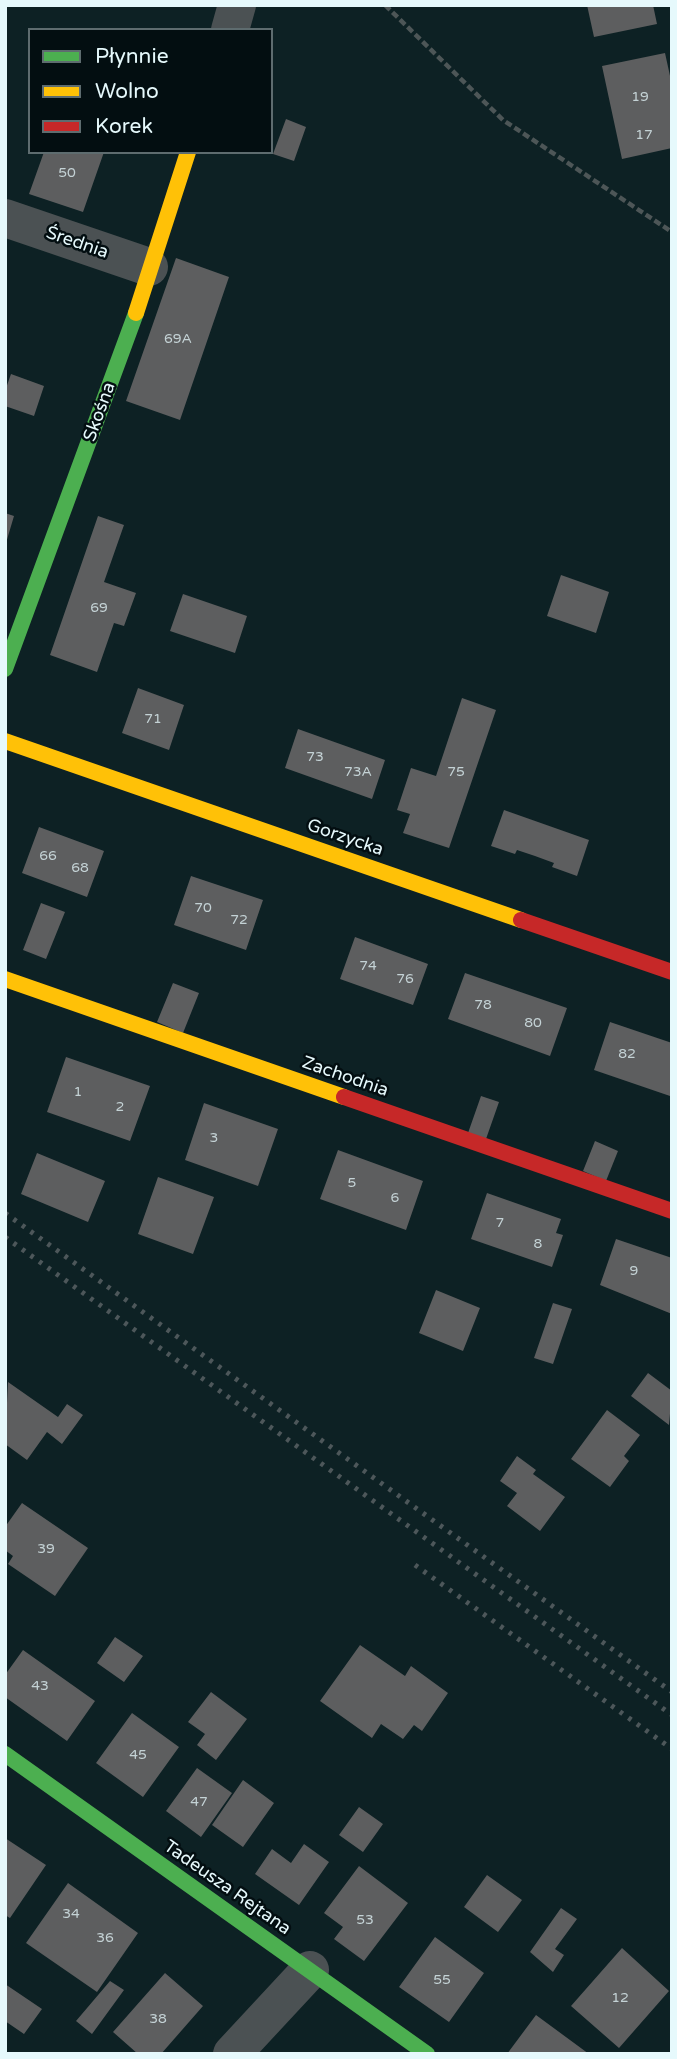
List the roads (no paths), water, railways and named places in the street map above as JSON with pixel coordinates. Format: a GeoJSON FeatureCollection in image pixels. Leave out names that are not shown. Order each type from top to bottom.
{"type":"FeatureCollection","features":[{"type":"Feature","properties":{"kind":"street"},"geometry":{"type":"LineString","coordinates":[[231,28],[237,5]]}},
{"type":"Feature","properties":{"kind":"street","name":"Skośna"},"geometry":{"type":"LineString","coordinates":[[5,669],[132,325],[187,154]]}},
{"type":"Feature","properties":{"kind":"street","name":"Średnia"},"geometry":{"type":"LineString","coordinates":[[5,218],[149,267]]}},
{"type":"Feature","properties":{"kind":"street","name":"Gorzycka"},"geometry":{"type":"LineString","coordinates":[[5,741],[672,972]]}},
{"type":"Feature","properties":{"kind":"street","name":"Zachodnia"},"geometry":{"type":"LineString","coordinates":[[5,979],[672,1211]]}},
{"type":"Feature","properties":{"kind":"street","name":"Tadeusza Rejtana"},"geometry":{"type":"LineString","coordinates":[[5,1754],[427,2054]]}},
{"type":"Feature","properties":{"kind":"street"},"geometry":{"type":"LineString","coordinates":[[232,2054],[310,1970]]}},
{"type":"Feature","properties":{"kind":"railway"},"geometry":{"type":"LineString","coordinates":[[5,1213],[672,1692]]}},
{"type":"Feature","properties":{"kind":"railway"},"geometry":{"type":"LineString","coordinates":[[5,1237],[672,1715]]}},
{"type":"Feature","properties":{"kind":"railway"},"geometry":{"type":"LineString","coordinates":[[415,1565],[672,1749]]}}]}
